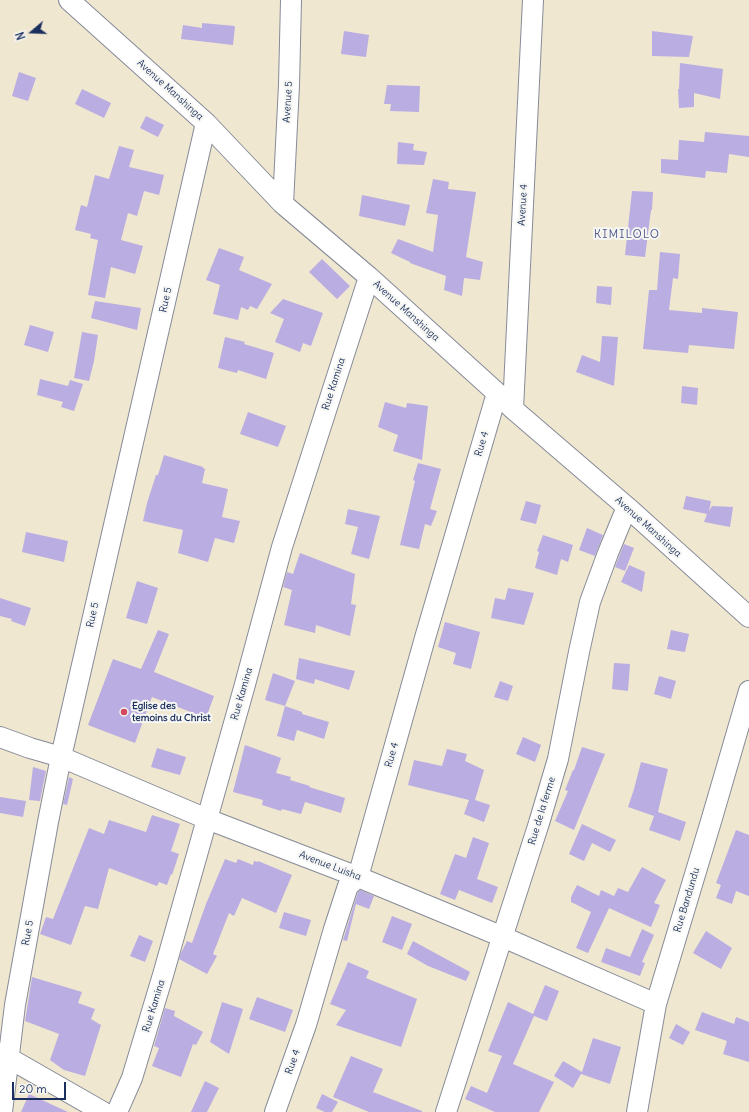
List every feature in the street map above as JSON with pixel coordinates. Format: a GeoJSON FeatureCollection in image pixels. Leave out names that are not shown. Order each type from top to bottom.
{"type":"FeatureCollection","features":[{"type":"Feature","properties":{"kind":"street","name":"Avenue Manshinga"},"geometry":{"type":"LineString","coordinates":[[69,0],[206,123],[283,204],[369,277],[514,409],[627,507],[749,617]]}},
{"type":"Feature","properties":{"kind":"street","name":"Avenue 5"},"geometry":{"type":"LineString","coordinates":[[283,204],[289,85],[291,0]]}},
{"type":"Feature","properties":{"kind":"street","name":"Avenue 4"},"geometry":{"type":"LineString","coordinates":[[514,409],[533,0]]}},
{"type":"Feature","properties":{"kind":"street","name":"Rue 5"},"geometry":{"type":"LineString","coordinates":[[2,1112],[5,1056],[46,829],[61,757],[206,123]]}},
{"type":"Feature","properties":{"kind":"street","name":"Rue Kamina"},"geometry":{"type":"LineString","coordinates":[[117,1112],[124,1098],[134,1070],[163,975],[282,547],[369,277]]}},
{"type":"Feature","properties":{"kind":"street","name":"Rue 4"},"geometry":{"type":"LineString","coordinates":[[275,1112],[306,1025],[348,886],[358,877],[425,638],[497,393]]}},
{"type":"Feature","properties":{"kind":"street","name":"Rue de la ferme"},"geometry":{"type":"LineString","coordinates":[[446,1112],[503,938],[558,759],[572,683],[590,602],[627,507]]}},
{"type":"Feature","properties":{"kind":"street","name":"Rue Bandundu"},"geometry":{"type":"LineString","coordinates":[[637,1112],[656,1004],[749,692]]}},
{"type":"Feature","properties":{"kind":"street","name":"Avenue Luisha"},"geometry":{"type":"LineString","coordinates":[[0,737],[61,757],[207,819],[358,877],[656,1004]]}},
{"type":"Feature","properties":{"kind":"street"},"geometry":{"type":"LineString","coordinates":[[5,1056],[102,1112]]}},
{"type":"Feature","properties":{"kind":"building"},"geometry":{"type":"Polygon","coordinates":[[[202,23],[235,26],[233,45],[181,39],[183,25],[202,28],[202,23]]]}},
{"type":"Feature","properties":{"kind":"building"},"geometry":{"type":"Polygon","coordinates":[[[344,31],[369,35],[366,57],[341,54],[344,31]]]}},
{"type":"Feature","properties":{"kind":"building"},"geometry":{"type":"Polygon","coordinates":[[[652,31],[693,36],[689,57],[652,56],[652,31]]]}},
{"type":"Feature","properties":{"kind":"building"},"geometry":{"type":"Polygon","coordinates":[[[680,63],[723,69],[720,99],[694,93],[694,107],[679,108],[678,89],[680,63]]]}},
{"type":"Feature","properties":{"kind":"building"},"geometry":{"type":"Polygon","coordinates":[[[19,72],[36,78],[28,101],[12,96],[19,72]]]}},
{"type":"Feature","properties":{"kind":"building"},"geometry":{"type":"Polygon","coordinates":[[[387,85],[420,86],[419,112],[390,111],[391,104],[384,104],[387,85]]]}},
{"type":"Feature","properties":{"kind":"building"},"geometry":{"type":"Polygon","coordinates":[[[82,89],[111,103],[104,118],[75,104],[82,89]]]}},
{"type":"Feature","properties":{"kind":"building"},"geometry":{"type":"Polygon","coordinates":[[[146,116],[164,125],[158,137],[140,128],[146,116]]]}},
{"type":"Feature","properties":{"kind":"building"},"geometry":{"type":"Polygon","coordinates":[[[705,132],[749,136],[749,157],[729,154],[727,173],[706,171],[705,178],[661,173],[661,159],[678,160],[679,140],[704,142],[705,132]]]}},
{"type":"Feature","properties":{"kind":"building"},"geometry":{"type":"Polygon","coordinates":[[[398,142],[414,144],[413,150],[427,152],[424,165],[397,164],[398,142]]]}},
{"type":"Feature","properties":{"kind":"building"},"geometry":{"type":"Polygon","coordinates":[[[119,146],[134,150],[129,167],[164,175],[159,195],[144,191],[137,216],[128,213],[121,240],[143,246],[135,274],[111,267],[105,298],[88,295],[98,240],[90,238],[91,234],[75,230],[81,205],[87,207],[95,175],[109,179],[119,146]]]}},
{"type":"Feature","properties":{"kind":"building"},"geometry":{"type":"Polygon","coordinates":[[[433,179],[449,182],[448,189],[476,192],[466,257],[483,262],[480,280],[464,278],[462,296],[444,290],[446,276],[410,263],[391,253],[398,239],[433,252],[438,215],[426,213],[433,179]]]}},
{"type":"Feature","properties":{"kind":"building"},"geometry":{"type":"Polygon","coordinates":[[[632,191],[653,192],[652,210],[645,257],[625,255],[632,191]]]}},
{"type":"Feature","properties":{"kind":"building"},"geometry":{"type":"Polygon","coordinates":[[[362,195],[410,205],[405,226],[359,216],[362,195]]]}},
{"type":"Feature","properties":{"kind":"building"},"geometry":{"type":"Polygon","coordinates":[[[219,248],[244,257],[239,270],[272,284],[257,309],[250,306],[248,310],[241,307],[238,320],[213,314],[220,285],[206,280],[219,248]]]}},
{"type":"Feature","properties":{"kind":"building"},"geometry":{"type":"Polygon","coordinates":[[[660,252],[680,254],[678,279],[673,278],[669,310],[702,313],[702,308],[738,312],[734,349],[689,345],[688,353],[643,349],[649,290],[657,290],[660,252]]]}},
{"type":"Feature","properties":{"kind":"building"},"geometry":{"type":"Polygon","coordinates":[[[322,259],[350,286],[337,299],[309,272],[322,259]]]}},
{"type":"Feature","properties":{"kind":"building"},"geometry":{"type":"Polygon","coordinates":[[[597,286],[612,287],[611,305],[596,303],[597,286]]]}},
{"type":"Feature","properties":{"kind":"building"},"geometry":{"type":"Polygon","coordinates":[[[283,299],[323,313],[311,346],[303,343],[300,352],[275,342],[284,319],[270,313],[283,299]]]}},
{"type":"Feature","properties":{"kind":"building"},"geometry":{"type":"Polygon","coordinates":[[[95,301],[141,308],[137,330],[91,318],[95,301]]]}},
{"type":"Feature","properties":{"kind":"building"},"geometry":{"type":"Polygon","coordinates":[[[30,325],[54,332],[48,352],[24,345],[30,325]]]}},
{"type":"Feature","properties":{"kind":"building"},"geometry":{"type":"Polygon","coordinates":[[[82,332],[98,335],[89,381],[74,378],[82,332]]]}},
{"type":"Feature","properties":{"kind":"building"},"geometry":{"type":"Polygon","coordinates":[[[602,336],[618,337],[614,386],[576,372],[582,355],[600,362],[602,336]]]}},
{"type":"Feature","properties":{"kind":"building"},"geometry":{"type":"Polygon","coordinates":[[[225,337],[245,342],[244,344],[274,353],[266,379],[238,370],[237,373],[218,368],[225,337]]]}},
{"type":"Feature","properties":{"kind":"building"},"geometry":{"type":"Polygon","coordinates":[[[40,379],[68,386],[70,380],[83,384],[74,411],[61,407],[63,402],[37,395],[40,379]]]}},
{"type":"Feature","properties":{"kind":"building"},"geometry":{"type":"Polygon","coordinates":[[[682,386],[698,388],[697,405],[681,403],[682,386]]]}},
{"type":"Feature","properties":{"kind":"building"},"geometry":{"type":"Polygon","coordinates":[[[385,402],[406,408],[407,403],[428,406],[422,460],[393,451],[398,435],[378,427],[385,402]]]}},
{"type":"Feature","properties":{"kind":"building"},"geometry":{"type":"Polygon","coordinates":[[[248,412],[286,426],[278,447],[240,434],[248,412]]]}},
{"type":"Feature","properties":{"kind":"building"},"geometry":{"type":"Polygon","coordinates":[[[164,455],[203,467],[205,469],[202,483],[228,489],[222,517],[240,521],[234,543],[215,538],[208,562],[178,553],[183,530],[143,521],[147,503],[164,455]]]}},
{"type":"Feature","properties":{"kind":"building"},"geometry":{"type":"Polygon","coordinates":[[[418,463],[441,469],[430,509],[437,511],[431,526],[425,524],[419,549],[400,545],[415,481],[413,480],[418,463]]]}},
{"type":"Feature","properties":{"kind":"building"},"geometry":{"type":"Polygon","coordinates":[[[686,496],[711,501],[709,511],[712,506],[733,507],[730,527],[704,522],[707,514],[683,509],[686,496]]]}},
{"type":"Feature","properties":{"kind":"building"},"geometry":{"type":"Polygon","coordinates":[[[526,501],[541,505],[536,524],[520,520],[526,501]]]}},
{"type":"Feature","properties":{"kind":"building"},"geometry":{"type":"Polygon","coordinates":[[[348,509],[380,516],[369,559],[351,554],[358,527],[345,524],[348,509]]]}},
{"type":"Feature","properties":{"kind":"building"},"geometry":{"type":"Polygon","coordinates":[[[587,528],[603,535],[595,556],[579,550],[587,528]]]}},
{"type":"Feature","properties":{"kind":"building"},"geometry":{"type":"Polygon","coordinates":[[[26,532],[68,541],[64,562],[22,552],[26,532]]]}},
{"type":"Feature","properties":{"kind":"building"},"geometry":{"type":"Polygon","coordinates":[[[543,535],[573,545],[568,562],[561,559],[557,575],[535,568],[539,552],[537,551],[543,535]]]}},
{"type":"Feature","properties":{"kind":"building"},"geometry":{"type":"Polygon","coordinates":[[[624,544],[634,548],[625,571],[615,567],[624,544]]]}},
{"type":"Feature","properties":{"kind":"building"},"geometry":{"type":"Polygon","coordinates":[[[300,553],[355,574],[351,604],[356,605],[350,636],[316,625],[315,633],[284,625],[292,590],[283,587],[287,572],[293,574],[300,553]]]}},
{"type":"Feature","properties":{"kind":"building"},"geometry":{"type":"Polygon","coordinates":[[[629,565],[645,572],[642,592],[621,582],[629,565]]]}},
{"type":"Feature","properties":{"kind":"building"},"geometry":{"type":"Polygon","coordinates":[[[137,581],[158,588],[147,624],[126,618],[137,581]]]}},
{"type":"Feature","properties":{"kind":"building"},"geometry":{"type":"Polygon","coordinates":[[[508,588],[534,593],[524,625],[491,618],[495,598],[505,600],[508,588]]]}},
{"type":"Feature","properties":{"kind":"building"},"geometry":{"type":"Polygon","coordinates":[[[0,598],[31,608],[25,626],[11,621],[12,619],[0,616],[0,598]]]}},
{"type":"Feature","properties":{"kind":"building"},"geometry":{"type":"Polygon","coordinates":[[[445,622],[480,632],[471,669],[453,664],[456,653],[438,647],[445,622]]]}},
{"type":"Feature","properties":{"kind":"building"},"geometry":{"type":"Polygon","coordinates":[[[158,630],[169,634],[154,672],[214,696],[206,718],[152,697],[135,743],[88,725],[113,659],[141,669],[158,630]]]}},
{"type":"Feature","properties":{"kind":"building"},"geometry":{"type":"Polygon","coordinates":[[[671,630],[689,634],[685,652],[667,649],[671,630]]]}},
{"type":"Feature","properties":{"kind":"building"},"geometry":{"type":"Polygon","coordinates":[[[299,658],[355,671],[349,690],[315,679],[314,684],[296,679],[299,658]]]}},
{"type":"Feature","properties":{"kind":"building"},"geometry":{"type":"Polygon","coordinates":[[[614,663],[630,664],[628,691],[612,689],[614,663]]]}},
{"type":"Feature","properties":{"kind":"building"},"geometry":{"type":"Polygon","coordinates":[[[273,673],[295,681],[285,706],[265,700],[273,673]]]}},
{"type":"Feature","properties":{"kind":"building"},"geometry":{"type":"Polygon","coordinates":[[[659,676],[676,681],[671,699],[654,694],[659,676]]]}},
{"type":"Feature","properties":{"kind":"building"},"geometry":{"type":"Polygon","coordinates":[[[500,681],[513,686],[508,701],[494,697],[500,681]]]}},
{"type":"Feature","properties":{"kind":"building"},"geometry":{"type":"Polygon","coordinates":[[[285,706],[302,712],[302,714],[329,722],[324,739],[297,730],[294,741],[277,736],[285,706]]]}},
{"type":"Feature","properties":{"kind":"building"},"geometry":{"type":"Polygon","coordinates":[[[523,737],[541,745],[535,762],[516,754],[523,737]]]}},
{"type":"Feature","properties":{"kind":"building"},"geometry":{"type":"Polygon","coordinates":[[[245,745],[281,758],[276,773],[291,777],[290,780],[310,786],[309,787],[345,798],[341,813],[305,802],[301,814],[282,809],[281,811],[262,805],[263,800],[233,792],[245,745]]]}},
{"type":"Feature","properties":{"kind":"building"},"geometry":{"type":"Polygon","coordinates":[[[582,747],[605,754],[574,830],[555,821],[568,791],[565,790],[582,747]]]}},
{"type":"Feature","properties":{"kind":"building"},"geometry":{"type":"Polygon","coordinates":[[[157,748],[186,757],[180,775],[151,767],[157,748]]]}},
{"type":"Feature","properties":{"kind":"building"},"geometry":{"type":"Polygon","coordinates":[[[447,749],[467,754],[465,761],[484,770],[475,800],[490,805],[484,822],[464,814],[469,800],[408,785],[414,760],[442,766],[447,749]]]}},
{"type":"Feature","properties":{"kind":"building"},"geometry":{"type":"Polygon","coordinates":[[[641,762],[668,769],[658,812],[686,822],[680,841],[649,830],[654,816],[628,807],[641,762]]]}},
{"type":"Feature","properties":{"kind":"building"},"geometry":{"type":"Polygon","coordinates":[[[33,767],[46,771],[40,801],[29,800],[33,767]]]}},
{"type":"Feature","properties":{"kind":"building"},"geometry":{"type":"Polygon","coordinates":[[[69,777],[73,779],[67,805],[63,804],[69,777]]]}},
{"type":"Feature","properties":{"kind":"building"},"geometry":{"type":"Polygon","coordinates":[[[0,797],[26,801],[23,817],[0,813],[0,797]]]}},
{"type":"Feature","properties":{"kind":"building"},"geometry":{"type":"Polygon","coordinates":[[[152,815],[180,824],[171,851],[179,854],[167,885],[159,882],[157,886],[109,868],[98,909],[85,906],[71,945],[40,934],[46,917],[53,919],[89,828],[104,834],[109,820],[146,832],[152,815]]]}},
{"type":"Feature","properties":{"kind":"building"},"geometry":{"type":"Polygon","coordinates":[[[582,824],[616,840],[610,852],[592,843],[584,861],[569,854],[582,824]]]}},
{"type":"Feature","properties":{"kind":"building"},"geometry":{"type":"Polygon","coordinates":[[[736,830],[749,835],[749,896],[736,891],[732,904],[716,898],[721,885],[716,883],[736,830]]]}},
{"type":"Feature","properties":{"kind":"building"},"geometry":{"type":"Polygon","coordinates":[[[473,837],[489,843],[477,879],[498,887],[492,903],[459,890],[455,900],[440,894],[455,854],[466,858],[473,837]]]}},
{"type":"Feature","properties":{"kind":"building"},"geometry":{"type":"Polygon","coordinates":[[[225,859],[236,863],[238,859],[253,865],[254,861],[258,861],[292,875],[276,913],[242,898],[234,916],[229,913],[213,954],[217,956],[207,974],[179,959],[187,941],[192,943],[206,904],[225,859]]]}},
{"type":"Feature","properties":{"kind":"building"},"geometry":{"type":"Polygon","coordinates":[[[642,867],[666,880],[654,903],[660,905],[651,927],[609,908],[588,953],[576,948],[591,912],[571,902],[571,897],[577,885],[599,896],[601,890],[614,896],[618,888],[628,892],[642,867]]]}},
{"type":"Feature","properties":{"kind":"building"},"geometry":{"type":"Polygon","coordinates":[[[360,890],[374,896],[369,909],[356,904],[347,941],[343,940],[358,892],[360,890]]]}},
{"type":"Feature","properties":{"kind":"building"},"geometry":{"type":"Polygon","coordinates":[[[284,912],[311,920],[306,936],[279,928],[284,912]]]}},
{"type":"Feature","properties":{"kind":"building"},"geometry":{"type":"Polygon","coordinates":[[[392,916],[412,924],[402,950],[382,942],[392,916]]]}},
{"type":"Feature","properties":{"kind":"building"},"geometry":{"type":"Polygon","coordinates":[[[642,929],[654,935],[642,962],[645,963],[640,976],[601,962],[606,948],[630,957],[642,929]]]}},
{"type":"Feature","properties":{"kind":"building"},"geometry":{"type":"Polygon","coordinates":[[[706,931],[732,948],[721,969],[693,953],[706,931]]]}},
{"type":"Feature","properties":{"kind":"building"},"geometry":{"type":"Polygon","coordinates":[[[139,935],[153,941],[145,962],[130,956],[139,935]]]}},
{"type":"Feature","properties":{"kind":"building"},"geometry":{"type":"Polygon","coordinates":[[[413,941],[470,972],[466,981],[428,966],[407,954],[413,941]]]}},
{"type":"Feature","properties":{"kind":"building"},"geometry":{"type":"Polygon","coordinates":[[[348,962],[369,971],[366,978],[417,999],[401,1047],[336,1025],[346,1010],[330,1004],[348,962]]]}},
{"type":"Feature","properties":{"kind":"building"},"geometry":{"type":"Polygon","coordinates":[[[32,977],[82,992],[78,1003],[95,1009],[91,1019],[101,1025],[85,1076],[64,1070],[50,1060],[59,1034],[25,1021],[32,977]]]}},
{"type":"Feature","properties":{"kind":"building"},"geometry":{"type":"Polygon","coordinates":[[[545,985],[559,991],[547,1021],[534,1016],[513,1064],[554,1082],[539,1112],[495,1112],[465,1099],[471,1086],[487,1093],[502,1056],[488,1051],[508,1002],[533,1014],[545,985]]]}},
{"type":"Feature","properties":{"kind":"building"},"geometry":{"type":"Polygon","coordinates":[[[257,997],[293,1010],[285,1032],[249,1019],[257,997]]]}},
{"type":"Feature","properties":{"kind":"building"},"geometry":{"type":"Polygon","coordinates":[[[222,1002],[243,1009],[229,1054],[210,1042],[222,1002]]]}},
{"type":"Feature","properties":{"kind":"building"},"geometry":{"type":"Polygon","coordinates":[[[165,1008],[175,1011],[174,1016],[203,1032],[196,1045],[193,1044],[181,1077],[152,1066],[159,1048],[154,1046],[165,1008]]]}},
{"type":"Feature","properties":{"kind":"building"},"geometry":{"type":"Polygon","coordinates":[[[702,1012],[734,1024],[736,1017],[749,1022],[749,1062],[723,1054],[727,1041],[695,1030],[702,1012]]]}},
{"type":"Feature","properties":{"kind":"building"},"geometry":{"type":"Polygon","coordinates":[[[676,1024],[690,1032],[683,1045],[669,1038],[676,1024]]]}},
{"type":"Feature","properties":{"kind":"building"},"geometry":{"type":"Polygon","coordinates":[[[593,1038],[621,1047],[610,1084],[581,1074],[573,1088],[554,1076],[563,1061],[582,1072],[593,1038]]]}},
{"type":"Feature","properties":{"kind":"building"},"geometry":{"type":"Polygon","coordinates":[[[351,1056],[383,1069],[373,1092],[422,1112],[369,1112],[333,1097],[351,1056]]]}},
{"type":"Feature","properties":{"kind":"building"},"geometry":{"type":"Polygon","coordinates":[[[205,1081],[219,1088],[207,1112],[191,1112],[205,1081]]]}},
{"type":"Feature","properties":{"kind":"building"},"geometry":{"type":"Polygon","coordinates":[[[29,1094],[68,1112],[21,1112],[29,1094]]]}},
{"type":"Feature","properties":{"kind":"building"},"geometry":{"type":"Polygon","coordinates":[[[322,1094],[338,1102],[332,1112],[325,1112],[316,1108],[322,1094]]]}},
{"type":"Feature","properties":{"kind":"place","name":"Eglise des temoins du Christ"},"geometry":{"type":"Point","coordinates":[124,712]}},
{"type":"Feature","properties":{"kind":"district","name":"KIMILOLO"},"geometry":{"type":"Point","coordinates":[627,235]}}]}
